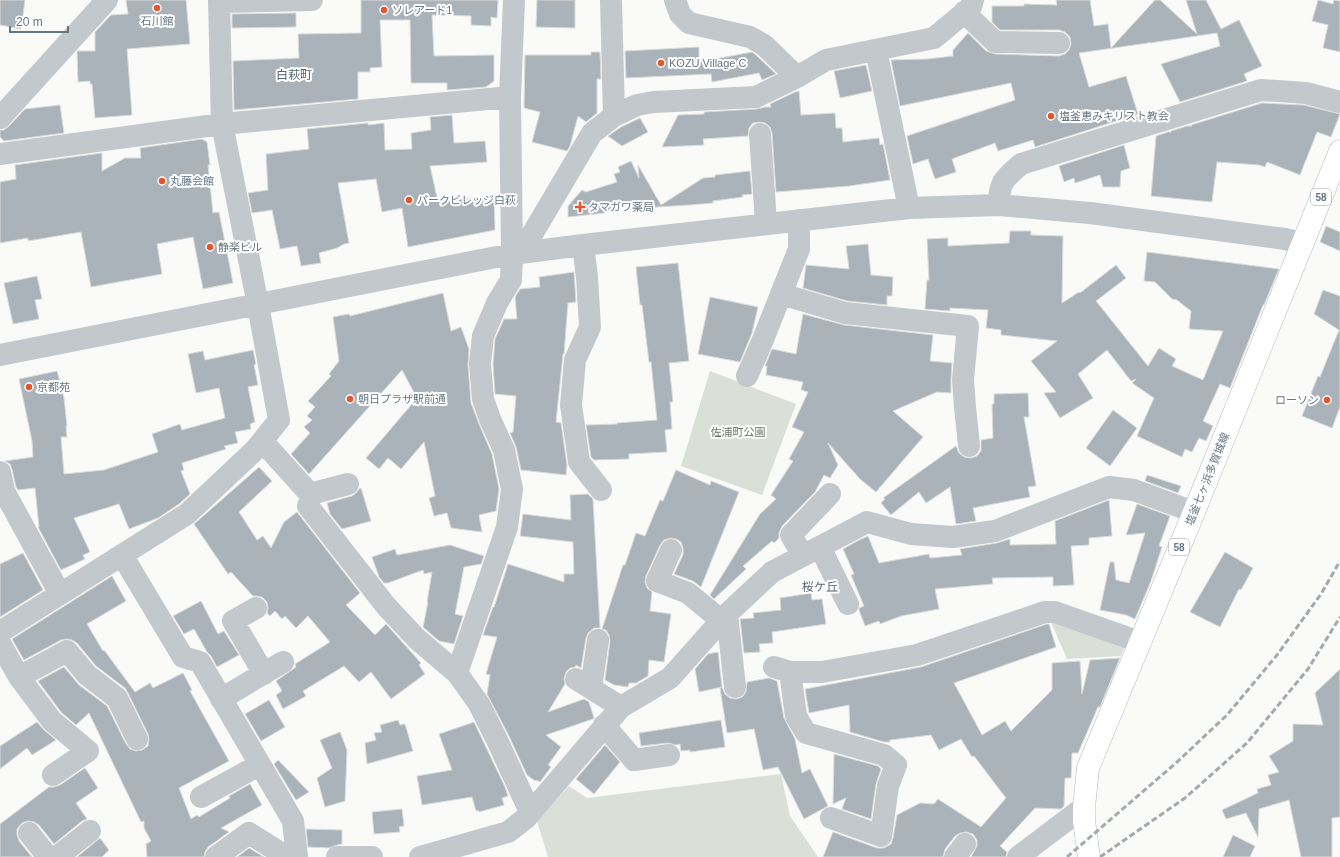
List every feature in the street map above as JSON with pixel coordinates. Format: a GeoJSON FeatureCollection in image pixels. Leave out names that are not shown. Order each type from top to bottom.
{"type":"FeatureCollection","features":[{"type":"Feature","properties":{"kind":"main road","name":"塩釜七ヶ浜多賀城線"},"geometry":{"type":"LineString","coordinates":[[1089,857],[1084,821],[1088,768],[1194,512],[1340,151]]}},
{"type":"Feature","properties":{"kind":"street"},"geometry":{"type":"LineString","coordinates":[[0,118],[108,0]]}},
{"type":"Feature","properties":{"kind":"street"},"geometry":{"type":"LineString","coordinates":[[0,632],[187,514],[263,442],[279,420],[222,124],[219,1],[312,0]]}},
{"type":"Feature","properties":{"kind":"street"},"geometry":{"type":"LineString","coordinates":[[456,673],[507,527],[512,489],[504,450],[482,399],[480,364],[483,336],[497,303],[511,280],[516,253],[510,97],[514,0]]}},
{"type":"Feature","properties":{"kind":"street"},"geometry":{"type":"LineString","coordinates":[[611,0],[614,116]]}},
{"type":"Feature","properties":{"kind":"street"},"geometry":{"type":"LineString","coordinates":[[675,0],[680,14],[689,23],[750,37],[764,45],[797,76]]}},
{"type":"Feature","properties":{"kind":"street"},"geometry":{"type":"LineString","coordinates":[[516,253],[592,133],[614,116],[637,105],[654,102],[756,97],[826,60],[934,38],[969,6],[995,42],[1059,43]]}},
{"type":"Feature","properties":{"kind":"street"},"geometry":{"type":"LineString","coordinates":[[876,50],[909,208]]}},
{"type":"Feature","properties":{"kind":"street"},"geometry":{"type":"LineString","coordinates":[[999,205],[999,190],[1006,177],[1021,164],[1261,90],[1306,93],[1340,102]]}},
{"type":"Feature","properties":{"kind":"street"},"geometry":{"type":"LineString","coordinates":[[0,154],[222,124],[510,97]]}},
{"type":"Feature","properties":{"kind":"street"},"geometry":{"type":"LineString","coordinates":[[760,134],[766,223]]}},
{"type":"Feature","properties":{"kind":"street"},"geometry":{"type":"LineString","coordinates":[[0,355],[516,253],[766,223],[909,208],[999,205],[1090,213],[1285,239],[1302,243]]}},
{"type":"Feature","properties":{"kind":"street"},"geometry":{"type":"LineString","coordinates":[[746,376],[762,342],[799,249],[798,220]]}},
{"type":"Feature","properties":{"kind":"street"},"geometry":{"type":"LineString","coordinates":[[583,245],[587,277],[590,327],[575,360],[571,405],[579,462],[601,490]]}},
{"type":"Feature","properties":{"kind":"street"},"geometry":{"type":"LineString","coordinates":[[781,294],[845,313],[968,326],[963,380],[969,446]]}},
{"type":"Feature","properties":{"kind":"street"},"geometry":{"type":"LineString","coordinates":[[263,442],[310,494],[348,484]]}},
{"type":"Feature","properties":{"kind":"street"},"geometry":{"type":"LineString","coordinates":[[1,485],[60,594]]}},
{"type":"Feature","properties":{"kind":"street"},"geometry":{"type":"LineString","coordinates":[[420,857],[508,832],[526,818],[604,725],[621,707],[670,678],[724,618],[772,572],[867,522],[911,534],[953,537],[995,531],[1109,487],[1134,490],[1194,512]]}},
{"type":"Feature","properties":{"kind":"street"},"geometry":{"type":"LineString","coordinates":[[830,494],[791,536],[811,551],[848,604]]}},
{"type":"Feature","properties":{"kind":"street"},"geometry":{"type":"LineString","coordinates":[[308,506],[386,606],[417,639],[456,673],[479,704],[530,812]]}},
{"type":"Feature","properties":{"kind":"street"},"geometry":{"type":"LineString","coordinates":[[671,550],[657,581],[688,593],[724,618],[735,687]]}},
{"type":"Feature","properties":{"kind":"street"},"geometry":{"type":"LineString","coordinates":[[122,555],[183,657],[200,662],[259,766],[293,821],[297,857]]}},
{"type":"Feature","properties":{"kind":"street"},"geometry":{"type":"LineString","coordinates":[[256,608],[233,621],[264,674]]}},
{"type":"Feature","properties":{"kind":"street"},"geometry":{"type":"LineString","coordinates":[[831,818],[881,836],[888,786],[896,764],[884,755],[806,733],[796,716],[782,670],[822,672],[917,654],[1045,612],[1055,612],[1140,642]]}},
{"type":"Feature","properties":{"kind":"street"},"geometry":{"type":"LineString","coordinates":[[598,640],[583,684],[621,707]]}},
{"type":"Feature","properties":{"kind":"street"},"geometry":{"type":"LineString","coordinates":[[0,643],[19,676],[52,720],[88,751],[53,775]]}},
{"type":"Feature","properties":{"kind":"street"},"geometry":{"type":"LineString","coordinates":[[19,676],[67,651],[87,675],[117,698],[137,739]]}},
{"type":"Feature","properties":{"kind":"street"},"geometry":{"type":"LineString","coordinates":[[220,699],[283,662]]}},
{"type":"Feature","properties":{"kind":"street"},"geometry":{"type":"LineString","coordinates":[[604,725],[634,760],[669,755]]}},
{"type":"Feature","properties":{"kind":"street"},"geometry":{"type":"LineString","coordinates":[[201,797],[259,766]]}},
{"type":"Feature","properties":{"kind":"street"},"geometry":{"type":"LineString","coordinates":[[1018,857],[1084,806]]}},
{"type":"Feature","properties":{"kind":"street"},"geometry":{"type":"LineString","coordinates":[[57,857],[90,831]]}},
{"type":"Feature","properties":{"kind":"street"},"geometry":{"type":"LineString","coordinates":[[29,833],[48,857]]}},
{"type":"Feature","properties":{"kind":"street"},"geometry":{"type":"LineString","coordinates":[[216,857],[249,833],[287,857]]}},
{"type":"Feature","properties":{"kind":"street"},"geometry":{"type":"LineString","coordinates":[[337,857],[372,857]]}},
{"type":"Feature","properties":{"kind":"green space","name":"佐浦町公園"},"geometry":{"type":"Polygon","coordinates":[[[710,371],[796,404],[762,495],[681,466],[710,371]]]}},
{"type":"Feature","properties":{"kind":"green space"},"geometry":{"type":"Polygon","coordinates":[[[1050,620],[1126,643],[1121,656],[1067,659],[1050,620]]]}},
{"type":"Feature","properties":{"kind":"green space"},"geometry":{"type":"Polygon","coordinates":[[[781,774],[790,816],[818,857],[548,857],[537,821],[569,786],[587,798],[781,774]]]}},
{"type":"Feature","properties":{"kind":"building"},"geometry":{"type":"Polygon","coordinates":[[[0,0],[25,0],[21,29],[0,25],[0,0]]]}},
{"type":"Feature","properties":{"kind":"building"},"geometry":{"type":"Polygon","coordinates":[[[126,0],[186,0],[190,44],[127,49],[132,115],[95,118],[92,84],[90,84],[90,81],[78,82],[77,51],[95,51],[95,32],[111,15],[128,14],[126,0]]]}},
{"type":"Feature","properties":{"kind":"building"},"geometry":{"type":"Polygon","coordinates":[[[361,0],[498,0],[497,18],[491,17],[491,26],[471,25],[471,16],[432,15],[434,56],[494,55],[494,81],[486,87],[447,90],[447,83],[411,83],[410,20],[380,20],[382,67],[370,68],[370,72],[358,72],[358,99],[234,110],[233,61],[299,58],[298,34],[361,33],[361,0]]]}},
{"type":"Feature","properties":{"kind":"building"},"geometry":{"type":"Polygon","coordinates":[[[537,0],[575,0],[575,28],[536,27],[537,0]]]}},
{"type":"Feature","properties":{"kind":"building"},"geometry":{"type":"Polygon","coordinates":[[[1056,0],[1090,0],[1094,26],[1108,24],[1111,48],[1155,0],[1160,0],[1197,34],[1186,0],[1206,0],[1221,29],[1239,20],[1262,66],[1244,74],[1247,81],[1180,102],[1161,64],[1220,46],[1217,33],[1079,53],[1089,87],[1126,76],[1138,114],[1035,147],[1033,140],[998,151],[995,143],[952,159],[956,172],[935,179],[928,159],[913,164],[907,136],[1015,100],[1011,83],[900,106],[891,60],[927,59],[953,56],[953,50],[968,33],[986,51],[995,54],[1059,56],[1065,54],[1069,50],[1071,44],[1070,37],[1065,32],[1059,30],[1000,30],[992,22],[992,6],[1024,6],[1024,4],[1057,5],[1056,0]]]}},
{"type":"Feature","properties":{"kind":"building"},"geometry":{"type":"Polygon","coordinates":[[[1318,0],[1333,4],[1334,0],[1340,1],[1340,52],[1323,48],[1328,25],[1312,21],[1318,0]]]}},
{"type":"Feature","properties":{"kind":"building"},"geometry":{"type":"Polygon","coordinates":[[[296,13],[296,27],[232,28],[232,14],[296,13]]]}},
{"type":"Feature","properties":{"kind":"building"},"geometry":{"type":"Polygon","coordinates":[[[699,47],[699,62],[752,52],[776,74],[762,80],[759,73],[712,82],[711,74],[626,78],[625,51],[699,47]]]}},
{"type":"Feature","properties":{"kind":"building"},"geometry":{"type":"Polygon","coordinates":[[[591,52],[600,52],[601,79],[597,79],[597,113],[586,122],[578,116],[570,146],[567,151],[532,142],[540,112],[524,108],[525,55],[591,55],[591,52]]]}},
{"type":"Feature","properties":{"kind":"building"},"geometry":{"type":"Polygon","coordinates":[[[866,65],[872,91],[840,98],[834,71],[866,65]]]}},
{"type":"Feature","properties":{"kind":"building"},"geometry":{"type":"Polygon","coordinates":[[[799,91],[801,115],[835,113],[836,128],[842,128],[843,142],[879,138],[880,145],[883,144],[890,180],[849,186],[776,192],[772,133],[770,127],[765,123],[760,122],[753,123],[749,128],[748,136],[703,139],[704,145],[662,147],[678,115],[704,114],[704,112],[771,107],[770,104],[799,91]]]}},
{"type":"Feature","properties":{"kind":"building"},"geometry":{"type":"Polygon","coordinates":[[[1262,103],[1304,105],[1340,114],[1331,137],[1317,132],[1300,175],[1267,162],[1265,167],[1259,165],[1217,162],[1212,202],[1151,196],[1156,136],[1262,103]]]}},
{"type":"Feature","properties":{"kind":"building"},"geometry":{"type":"Polygon","coordinates":[[[60,105],[64,133],[4,141],[0,137],[0,130],[4,130],[9,126],[25,109],[60,105]]]}},
{"type":"Feature","properties":{"kind":"building"},"geometry":{"type":"Polygon","coordinates":[[[452,115],[454,143],[485,141],[487,162],[430,166],[438,202],[494,195],[495,230],[408,247],[402,208],[382,212],[376,179],[338,183],[349,243],[319,253],[321,263],[301,266],[297,246],[280,249],[272,210],[252,213],[248,193],[268,190],[266,154],[309,149],[307,129],[368,123],[368,125],[384,123],[385,150],[412,149],[411,133],[431,130],[430,117],[452,115]]]}},
{"type":"Feature","properties":{"kind":"building"},"geometry":{"type":"Polygon","coordinates":[[[640,118],[648,132],[622,146],[608,136],[621,127],[640,118]]]}},
{"type":"Feature","properties":{"kind":"building"},"geometry":{"type":"Polygon","coordinates":[[[202,139],[207,142],[213,213],[219,212],[233,283],[203,289],[193,237],[157,244],[162,274],[91,287],[81,232],[28,241],[28,238],[0,243],[0,182],[16,179],[15,165],[102,153],[102,171],[125,158],[141,158],[140,148],[202,139]]]}},
{"type":"Feature","properties":{"kind":"building"},"geometry":{"type":"Polygon","coordinates":[[[1124,145],[1130,168],[1121,171],[1120,187],[1103,187],[1100,175],[1075,183],[1074,178],[1064,182],[1059,166],[1124,145]]]}},
{"type":"Feature","properties":{"kind":"building"},"geometry":{"type":"Polygon","coordinates":[[[631,161],[639,178],[638,165],[661,205],[703,178],[715,177],[715,175],[750,171],[752,194],[742,195],[743,197],[713,201],[713,203],[690,205],[640,207],[637,209],[635,203],[605,213],[568,217],[568,206],[582,190],[586,192],[617,182],[614,174],[620,172],[618,167],[631,161]]]}},
{"type":"Feature","properties":{"kind":"building"},"geometry":{"type":"Polygon","coordinates":[[[1326,226],[1340,232],[1340,251],[1320,242],[1326,226]]]}},
{"type":"Feature","properties":{"kind":"building"},"geometry":{"type":"Polygon","coordinates":[[[1010,231],[1031,231],[1031,235],[1063,236],[1062,303],[1079,292],[1080,293],[1116,265],[1126,278],[1096,301],[1148,366],[1159,348],[1176,359],[1172,366],[1203,380],[1223,331],[1189,329],[1191,311],[1177,300],[1172,299],[1155,282],[1144,281],[1147,252],[1279,269],[1230,388],[1220,384],[1203,421],[1213,426],[1206,441],[1199,438],[1192,452],[1185,449],[1182,457],[1137,436],[1154,398],[1132,383],[1136,379],[1131,381],[1107,350],[1078,374],[1093,398],[1060,418],[1044,393],[1056,392],[1031,361],[1057,341],[1001,335],[1001,330],[986,328],[988,310],[950,308],[950,311],[925,309],[927,280],[929,280],[927,239],[948,238],[948,246],[1009,243],[1010,231]]]}},
{"type":"Feature","properties":{"kind":"building"},"geometry":{"type":"Polygon","coordinates":[[[868,244],[871,275],[893,277],[892,296],[887,296],[887,305],[847,301],[803,288],[806,265],[849,269],[846,246],[868,244]]]}},
{"type":"Feature","properties":{"kind":"building"},"geometry":{"type":"Polygon","coordinates":[[[678,263],[689,361],[669,363],[673,402],[670,402],[672,429],[665,430],[667,452],[629,454],[629,459],[594,460],[591,457],[586,425],[657,420],[651,362],[649,362],[642,305],[640,305],[636,267],[678,263]]]}},
{"type":"Feature","properties":{"kind":"building"},"geometry":{"type":"Polygon","coordinates":[[[574,272],[576,302],[568,303],[556,422],[561,423],[567,465],[566,475],[521,470],[516,447],[510,433],[513,432],[516,396],[495,394],[493,364],[495,339],[504,319],[517,319],[515,297],[520,289],[540,287],[539,277],[574,272]]]}},
{"type":"Feature","properties":{"kind":"building"},"geometry":{"type":"Polygon","coordinates":[[[37,276],[42,299],[35,300],[39,319],[13,324],[4,283],[37,276]]]}},
{"type":"Feature","properties":{"kind":"building"},"geometry":{"type":"Polygon","coordinates":[[[1323,290],[1340,296],[1340,407],[1332,428],[1302,416],[1339,330],[1314,314],[1323,290]]]}},
{"type":"Feature","properties":{"kind":"building"},"geometry":{"type":"Polygon","coordinates":[[[443,293],[451,331],[461,327],[469,349],[468,365],[471,403],[492,454],[499,489],[496,511],[479,515],[482,532],[451,528],[447,513],[434,516],[429,498],[435,496],[424,442],[401,469],[388,458],[379,469],[366,458],[417,398],[402,370],[309,474],[291,454],[310,433],[304,427],[312,420],[307,416],[315,407],[308,401],[331,376],[329,374],[339,361],[333,317],[349,314],[350,316],[443,293]]]}},
{"type":"Feature","properties":{"kind":"building"},"geometry":{"type":"Polygon","coordinates":[[[710,297],[758,307],[752,333],[740,362],[698,354],[710,297]]]}},
{"type":"Feature","properties":{"kind":"building"},"geometry":{"type":"Polygon","coordinates":[[[803,314],[844,325],[933,335],[930,361],[952,363],[951,393],[937,392],[893,411],[923,437],[876,492],[860,479],[828,443],[838,465],[830,478],[824,475],[815,492],[782,526],[779,533],[779,538],[774,543],[772,541],[743,566],[746,569],[714,599],[710,595],[760,514],[776,499],[771,495],[793,461],[789,459],[804,432],[792,427],[808,392],[801,390],[803,382],[766,375],[767,366],[765,366],[772,349],[796,354],[803,314]]]}},
{"type":"Feature","properties":{"kind":"building"},"geometry":{"type":"Polygon","coordinates":[[[253,350],[258,385],[248,387],[255,422],[250,424],[251,429],[235,432],[238,443],[224,446],[226,449],[182,463],[184,470],[181,471],[190,494],[179,504],[158,518],[129,529],[119,504],[74,518],[90,552],[83,555],[85,559],[61,570],[38,527],[35,488],[18,490],[10,464],[5,461],[33,457],[32,441],[19,379],[57,371],[64,398],[67,426],[67,437],[61,437],[64,474],[104,470],[158,452],[152,434],[180,424],[182,430],[225,418],[219,388],[196,393],[188,354],[203,351],[205,360],[253,350]]]}},
{"type":"Feature","properties":{"kind":"building"},"geometry":{"type":"Polygon","coordinates":[[[1028,393],[1029,417],[1024,417],[1036,486],[1028,487],[1030,497],[973,508],[976,521],[956,524],[950,487],[926,503],[919,492],[891,515],[881,503],[885,499],[883,498],[956,446],[959,453],[964,457],[971,458],[977,456],[981,451],[981,440],[993,438],[992,404],[994,404],[994,394],[1028,393]]]}},
{"type":"Feature","properties":{"kind":"building"},"geometry":{"type":"Polygon","coordinates":[[[1113,410],[1137,428],[1110,466],[1086,448],[1113,410]]]}},
{"type":"Feature","properties":{"kind":"building"},"geometry":{"type":"Polygon","coordinates":[[[259,467],[272,481],[239,512],[257,540],[263,536],[271,548],[284,522],[297,512],[360,593],[346,605],[375,635],[386,624],[421,663],[419,665],[425,674],[391,699],[371,672],[359,682],[344,666],[303,691],[306,696],[283,709],[276,695],[282,691],[276,681],[296,667],[295,664],[330,642],[308,616],[296,628],[285,616],[282,619],[275,611],[270,616],[267,613],[267,602],[262,597],[253,596],[231,572],[228,574],[194,524],[259,467]]]}},
{"type":"Feature","properties":{"kind":"building"},"geometry":{"type":"Polygon","coordinates":[[[676,470],[710,485],[711,481],[739,492],[701,587],[693,581],[674,574],[683,555],[681,542],[670,538],[664,540],[660,545],[646,576],[645,582],[647,588],[652,592],[650,611],[671,614],[664,662],[649,660],[648,676],[636,683],[629,683],[628,687],[614,685],[605,680],[610,641],[606,630],[602,629],[623,565],[625,565],[636,533],[645,536],[660,500],[663,501],[676,470]]]}},
{"type":"Feature","properties":{"kind":"building"},"geometry":{"type":"Polygon","coordinates":[[[1147,475],[1181,486],[1178,493],[1145,481],[1147,475]]]}},
{"type":"Feature","properties":{"kind":"building"},"geometry":{"type":"Polygon","coordinates":[[[361,488],[371,521],[342,529],[330,514],[327,503],[352,496],[361,488]]]}},
{"type":"Feature","properties":{"kind":"building"},"geometry":{"type":"Polygon","coordinates":[[[588,494],[593,499],[600,628],[594,628],[588,633],[581,668],[576,665],[566,672],[564,678],[565,684],[548,712],[584,699],[589,702],[594,718],[546,735],[561,747],[548,765],[551,767],[540,782],[535,781],[527,775],[487,694],[490,675],[486,674],[497,637],[483,635],[508,564],[564,582],[564,574],[574,574],[573,542],[520,536],[523,514],[571,520],[570,495],[588,494]]]}},
{"type":"Feature","properties":{"kind":"building"},"geometry":{"type":"Polygon","coordinates":[[[1109,500],[1112,536],[1089,538],[1089,545],[1071,546],[1074,585],[1053,586],[1053,577],[992,578],[993,584],[935,589],[939,609],[901,616],[880,624],[879,621],[865,626],[859,610],[859,608],[864,606],[851,575],[854,574],[843,549],[859,540],[868,536],[879,563],[929,554],[930,558],[962,555],[960,549],[997,543],[1010,539],[1010,545],[1056,544],[1055,521],[1109,500]]]}},
{"type":"Feature","properties":{"kind":"building"},"geometry":{"type":"Polygon","coordinates":[[[1137,504],[1170,516],[1159,546],[1162,547],[1151,581],[1135,619],[1126,615],[1100,610],[1110,562],[1114,562],[1116,580],[1129,583],[1145,533],[1126,535],[1137,504]]]}},
{"type":"Feature","properties":{"kind":"building"},"geometry":{"type":"Polygon","coordinates":[[[450,545],[484,556],[481,564],[464,567],[455,614],[463,616],[454,644],[439,641],[423,627],[432,572],[424,574],[423,570],[388,583],[384,583],[379,577],[372,557],[395,549],[397,555],[450,545]]]}},
{"type":"Feature","properties":{"kind":"building"},"geometry":{"type":"Polygon","coordinates":[[[1225,552],[1253,568],[1241,590],[1239,589],[1220,627],[1190,612],[1225,552]]]}},
{"type":"Feature","properties":{"kind":"building"},"geometry":{"type":"Polygon","coordinates":[[[23,553],[43,590],[0,617],[0,564],[23,553]]]}},
{"type":"Feature","properties":{"kind":"building"},"geometry":{"type":"Polygon","coordinates":[[[112,576],[126,601],[87,624],[103,651],[104,650],[135,692],[150,683],[153,688],[183,673],[192,690],[190,691],[229,761],[179,788],[191,819],[197,815],[199,817],[230,798],[229,796],[250,784],[262,805],[221,828],[229,832],[208,847],[204,857],[147,857],[146,844],[151,841],[144,828],[144,821],[141,822],[89,713],[76,725],[61,712],[38,681],[64,667],[79,685],[107,706],[130,749],[136,751],[142,750],[148,746],[148,734],[125,688],[96,666],[77,643],[72,640],[61,640],[24,660],[12,639],[112,576]]]}},
{"type":"Feature","properties":{"kind":"building"},"geometry":{"type":"Polygon","coordinates":[[[811,593],[812,600],[822,599],[826,624],[772,632],[773,643],[759,644],[760,652],[744,653],[740,619],[754,618],[753,613],[781,610],[780,598],[811,593]]]}},
{"type":"Feature","properties":{"kind":"building"},"geometry":{"type":"Polygon","coordinates":[[[201,601],[218,634],[224,631],[239,655],[217,667],[194,629],[184,634],[173,616],[201,601]]]}},
{"type":"Feature","properties":{"kind":"building"},"geometry":{"type":"Polygon","coordinates":[[[1049,624],[1056,647],[954,683],[982,735],[1005,721],[1011,731],[1052,690],[1052,663],[1080,661],[1082,694],[1090,660],[1120,658],[1100,707],[1098,707],[1078,753],[1072,753],[1071,778],[1065,778],[1064,806],[1061,809],[1035,808],[1000,846],[1007,852],[1006,857],[971,857],[977,846],[977,840],[973,834],[966,832],[955,836],[945,849],[943,857],[823,857],[833,832],[877,848],[884,848],[891,844],[897,815],[920,803],[934,804],[938,799],[981,827],[1006,798],[974,756],[972,757],[961,739],[939,750],[931,735],[884,742],[850,732],[849,705],[809,713],[805,689],[921,667],[1049,624]]]}},
{"type":"Feature","properties":{"kind":"building"},"geometry":{"type":"Polygon","coordinates":[[[718,652],[722,687],[699,692],[695,669],[708,654],[718,652]]]}},
{"type":"Feature","properties":{"kind":"building"},"geometry":{"type":"Polygon","coordinates":[[[1340,669],[1340,817],[1332,818],[1332,857],[1301,857],[1289,800],[1259,809],[1258,837],[1246,813],[1226,819],[1222,810],[1258,793],[1257,789],[1271,785],[1268,775],[1279,772],[1269,756],[1293,741],[1293,724],[1323,725],[1315,693],[1340,669]]]}},
{"type":"Feature","properties":{"kind":"building"},"geometry":{"type":"Polygon","coordinates":[[[769,678],[777,681],[784,718],[795,739],[802,773],[810,769],[828,806],[804,819],[778,767],[763,770],[754,729],[727,733],[720,688],[722,687],[725,694],[730,698],[737,699],[742,697],[746,692],[747,682],[769,678]]]}},
{"type":"Feature","properties":{"kind":"building"},"geometry":{"type":"Polygon","coordinates":[[[269,700],[285,727],[261,741],[245,714],[269,700]]]}},
{"type":"Feature","properties":{"kind":"building"},"geometry":{"type":"Polygon","coordinates":[[[398,720],[400,725],[405,724],[413,751],[367,764],[365,743],[376,740],[374,733],[382,732],[380,725],[398,720]]]}},
{"type":"Feature","properties":{"kind":"building"},"geometry":{"type":"Polygon","coordinates":[[[721,720],[725,747],[690,752],[690,750],[681,751],[680,744],[676,745],[668,743],[641,746],[639,733],[721,720]]]}},
{"type":"Feature","properties":{"kind":"building"},"geometry":{"type":"Polygon","coordinates":[[[37,722],[56,740],[32,755],[27,748],[0,769],[0,746],[37,722]]]}},
{"type":"Feature","properties":{"kind":"building"},"geometry":{"type":"Polygon","coordinates":[[[474,722],[505,787],[508,796],[502,798],[504,805],[479,812],[478,810],[476,811],[472,797],[422,805],[417,776],[452,770],[439,734],[474,722]]]}},
{"type":"Feature","properties":{"kind":"building"},"geometry":{"type":"Polygon","coordinates":[[[340,732],[347,750],[345,801],[325,807],[317,778],[332,768],[320,740],[340,732]]]}},
{"type":"Feature","properties":{"kind":"building"},"geometry":{"type":"Polygon","coordinates":[[[605,745],[620,762],[594,794],[576,779],[605,745]]]}},
{"type":"Feature","properties":{"kind":"building"},"geometry":{"type":"Polygon","coordinates":[[[834,754],[878,766],[881,769],[876,784],[871,819],[842,809],[846,798],[833,804],[834,754]]]}},
{"type":"Feature","properties":{"kind":"building"},"geometry":{"type":"Polygon","coordinates":[[[278,760],[309,792],[296,800],[274,764],[278,760]]]}},
{"type":"Feature","properties":{"kind":"building"},"geometry":{"type":"Polygon","coordinates":[[[85,768],[98,788],[76,803],[87,819],[82,821],[54,844],[39,825],[28,821],[22,823],[17,829],[17,835],[19,841],[32,857],[0,857],[0,824],[49,787],[60,785],[85,768]]]}},
{"type":"Feature","properties":{"kind":"building"},"geometry":{"type":"Polygon","coordinates":[[[402,809],[404,826],[399,827],[400,832],[374,834],[372,812],[402,809]]]}},
{"type":"Feature","properties":{"kind":"building"},"geometry":{"type":"Polygon","coordinates":[[[306,829],[342,830],[342,844],[329,848],[308,847],[306,829]]]}},
{"type":"Feature","properties":{"kind":"building"},"geometry":{"type":"Polygon","coordinates":[[[1233,835],[1255,846],[1250,857],[1223,857],[1233,835]]]}},
{"type":"Feature","properties":{"kind":"building"},"geometry":{"type":"Polygon","coordinates":[[[100,838],[109,850],[102,857],[77,857],[100,838]]]}},
{"type":"Feature","properties":{"kind":"building"},"geometry":{"type":"Polygon","coordinates":[[[249,848],[264,857],[237,857],[249,848]]]}},
{"type":"Feature","properties":{"kind":"railway"},"geometry":{"type":"LineString","coordinates":[[1067,857],[1176,763],[1227,715],[1277,655],[1321,594],[1340,561]]}},
{"type":"Feature","properties":{"kind":"railway"},"geometry":{"type":"LineString","coordinates":[[1100,857],[1185,798],[1247,743],[1308,669],[1340,617]]}},
{"type":"Feature","properties":{"kind":"place","name":"石川館"},"geometry":{"type":"Point","coordinates":[157,8]}},
{"type":"Feature","properties":{"kind":"place","name":"ソレアード1"},"geometry":{"type":"Point","coordinates":[384,10]}},
{"type":"Feature","properties":{"kind":"place","name":"KOZU Village C"},"geometry":{"type":"Point","coordinates":[661,63]}},
{"type":"Feature","properties":{"kind":"place","name":"塩釜恵みキリスト教会"},"geometry":{"type":"Point","coordinates":[1051,116]}},
{"type":"Feature","properties":{"kind":"place","name":"丸藤会館"},"geometry":{"type":"Point","coordinates":[162,181]}},
{"type":"Feature","properties":{"kind":"place","name":"パークビレッジ白萩"},"geometry":{"type":"Point","coordinates":[409,200]}},
{"type":"Feature","properties":{"kind":"place","name":"タマガワ薬局"},"geometry":{"type":"Point","coordinates":[580,207]}},
{"type":"Feature","properties":{"kind":"place","name":"静楽ビル"},"geometry":{"type":"Point","coordinates":[210,247]}},
{"type":"Feature","properties":{"kind":"place","name":"京都苑"},"geometry":{"type":"Point","coordinates":[29,387]}},
{"type":"Feature","properties":{"kind":"place","name":"朝日プラザ駅前通"},"geometry":{"type":"Point","coordinates":[350,399]}},
{"type":"Feature","properties":{"kind":"place","name":"ローソン"},"geometry":{"type":"Point","coordinates":[1327,400]}},
{"type":"Feature","properties":{"kind":"district","name":"白萩町"},"geometry":{"type":"Point","coordinates":[294,75]}},
{"type":"Feature","properties":{"kind":"district","name":"桜ケ丘"},"geometry":{"type":"Point","coordinates":[820,587]}}]}
